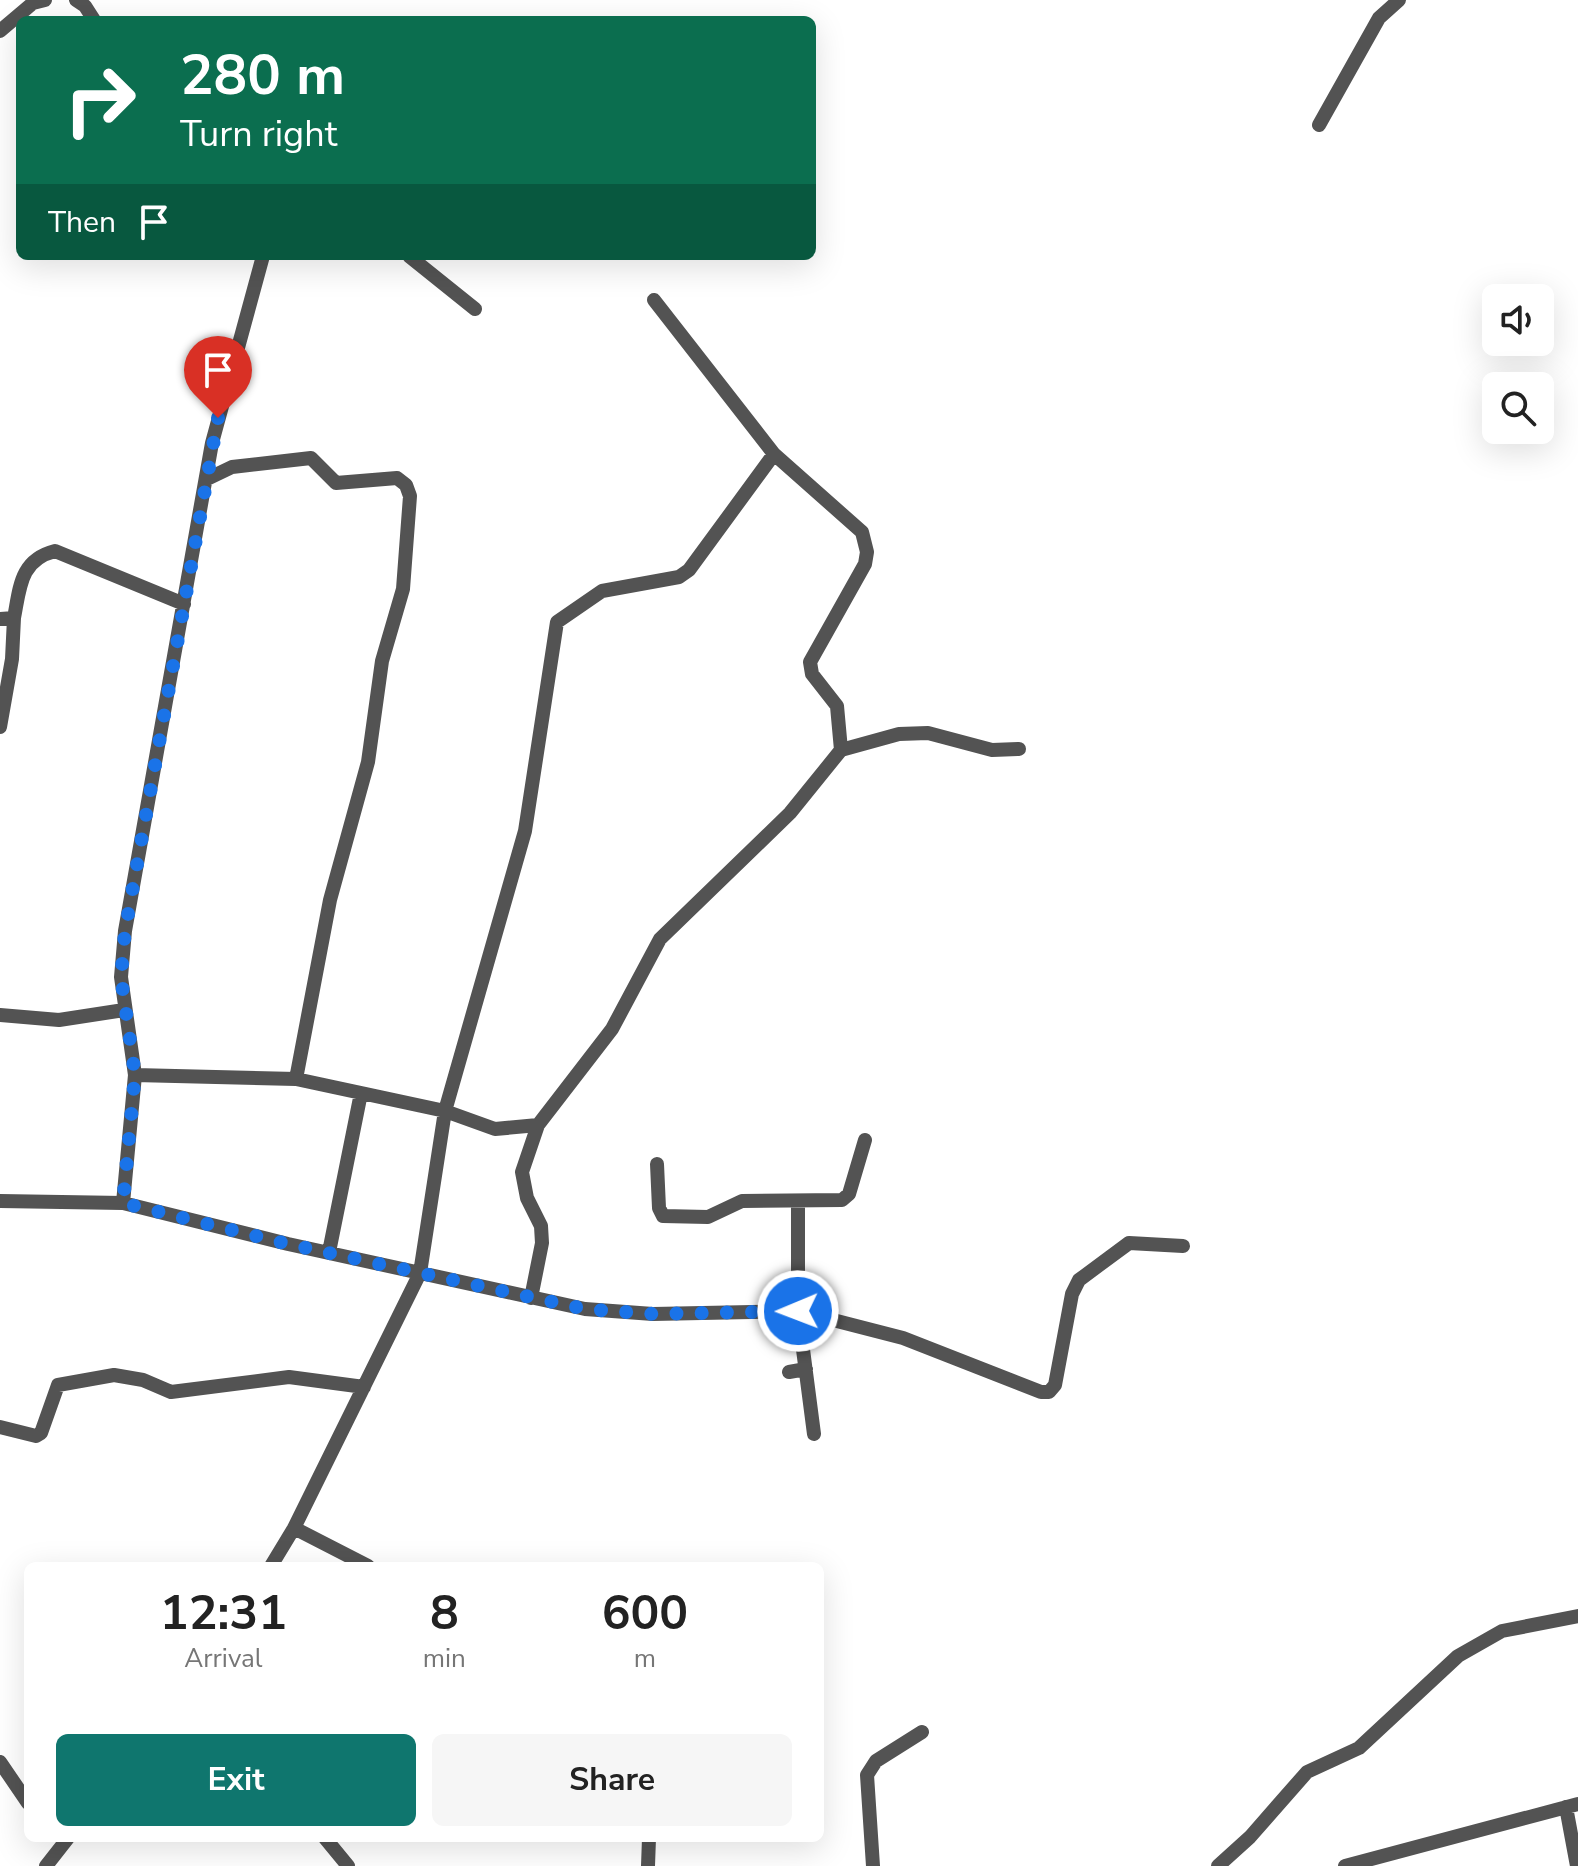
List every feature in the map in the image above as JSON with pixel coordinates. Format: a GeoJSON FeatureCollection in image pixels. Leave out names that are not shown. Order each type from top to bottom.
{"type":"FeatureCollection","features":[{"type":"Feature","properties":{"kind":"street"},"geometry":{"type":"LineString","coordinates":[[18,16],[33,3],[45,0]]}},
{"type":"Feature","properties":{"kind":"street"},"geometry":{"type":"LineString","coordinates":[[76,0],[91,16]]}},
{"type":"Feature","properties":{"kind":"street"},"geometry":{"type":"LineString","coordinates":[[1319,125],[1379,18],[1399,0]]}},
{"type":"Feature","properties":{"kind":"street"},"geometry":{"type":"LineString","coordinates":[[0,31],[16,17]]}},
{"type":"Feature","properties":{"kind":"street"},"geometry":{"type":"LineString","coordinates":[[123,1203],[135,1075],[121,977],[125,931],[212,443],[262,260]]}},
{"type":"Feature","properties":{"kind":"street"},"geometry":{"type":"LineString","coordinates":[[414,260],[475,309]]}},
{"type":"Feature","properties":{"kind":"street"},"geometry":{"type":"LineString","coordinates":[[654,300],[774,454],[862,532],[866,542],[865,564],[810,662],[812,674],[837,706],[841,750]]}},
{"type":"Feature","properties":{"kind":"street"},"geometry":{"type":"LineString","coordinates":[[273,1562],[294,1528],[420,1273],[445,1111],[525,831],[557,622],[602,591],[679,577],[689,570],[774,454]]}},
{"type":"Feature","properties":{"kind":"street"},"geometry":{"type":"LineString","coordinates":[[207,479],[232,467],[311,458],[336,483],[397,478],[406,485],[410,496],[403,589],[382,661],[368,762],[330,900],[296,1079]]}},
{"type":"Feature","properties":{"kind":"street"},"geometry":{"type":"LineString","coordinates":[[0,727],[12,659],[7,618],[25,568],[43,554],[55,551],[184,604]]}},
{"type":"Feature","properties":{"kind":"street"},"geometry":{"type":"LineString","coordinates":[[531,1298],[542,1243],[541,1226],[527,1198],[522,1172],[538,1125],[612,1029],[660,939],[790,813],[841,750],[899,734],[928,733],[992,750],[1019,749]]}},
{"type":"Feature","properties":{"kind":"street"},"geometry":{"type":"LineString","coordinates":[[0,1015],[59,1020],[124,1010]]}},
{"type":"Feature","properties":{"kind":"street"},"geometry":{"type":"LineString","coordinates":[[135,1075],[296,1079],[445,1111],[495,1129],[538,1125]]}},
{"type":"Feature","properties":{"kind":"street"},"geometry":{"type":"LineString","coordinates":[[329,1252],[361,1093]]}},
{"type":"Feature","properties":{"kind":"street"},"geometry":{"type":"LineString","coordinates":[[657,1164],[659,1208],[667,1217],[708,1217],[742,1201],[836,1202],[846,1198],[865,1140]]}},
{"type":"Feature","properties":{"kind":"street"},"geometry":{"type":"LineString","coordinates":[[0,1201],[123,1203],[585,1309],[653,1314],[798,1311],[903,1338],[1049,1392],[1055,1385],[1072,1294],[1079,1280],[1129,1243],[1183,1246]]}},
{"type":"Feature","properties":{"kind":"street"},"geometry":{"type":"LineString","coordinates":[[798,1202],[798,1311],[814,1434]]}},
{"type":"Feature","properties":{"kind":"street"},"geometry":{"type":"LineString","coordinates":[[789,1372],[806,1369]]}},
{"type":"Feature","properties":{"kind":"street"},"geometry":{"type":"LineString","coordinates":[[0,1427],[36,1436],[41,1433],[58,1385],[114,1375],[143,1380],[171,1392],[289,1377],[364,1387]]}},
{"type":"Feature","properties":{"kind":"street"},"geometry":{"type":"LineString","coordinates":[[294,1528],[360,1562]]}},
{"type":"Feature","properties":{"kind":"street"},"geometry":{"type":"LineString","coordinates":[[1218,1866],[1250,1837],[1307,1772],[1359,1748],[1458,1656],[1502,1631],[1578,1616]]}},
{"type":"Feature","properties":{"kind":"street"},"geometry":{"type":"LineString","coordinates":[[873,1866],[867,1775],[876,1761],[922,1732]]}},
{"type":"Feature","properties":{"kind":"street"},"geometry":{"type":"LineString","coordinates":[[0,1762],[24,1797]]}},
{"type":"Feature","properties":{"kind":"street"},"geometry":{"type":"LineString","coordinates":[[1345,1866],[1572,1805],[1577,1866]]}},
{"type":"Feature","properties":{"kind":"street"},"geometry":{"type":"LineString","coordinates":[[46,1866],[63,1842]]}},
{"type":"Feature","properties":{"kind":"street"},"geometry":{"type":"LineString","coordinates":[[328,1842],[348,1866]]}},
{"type":"Feature","properties":{"kind":"street"},"geometry":{"type":"LineString","coordinates":[[648,1866],[649,1842]]}},
{"type":"Feature","properties":{"kind":"route"},"geometry":{"type":"LineString","coordinates":[[218,418],[125,931],[121,977],[135,1075],[123,1203],[288,1244],[585,1309],[653,1314],[798,1311]]}}]}
